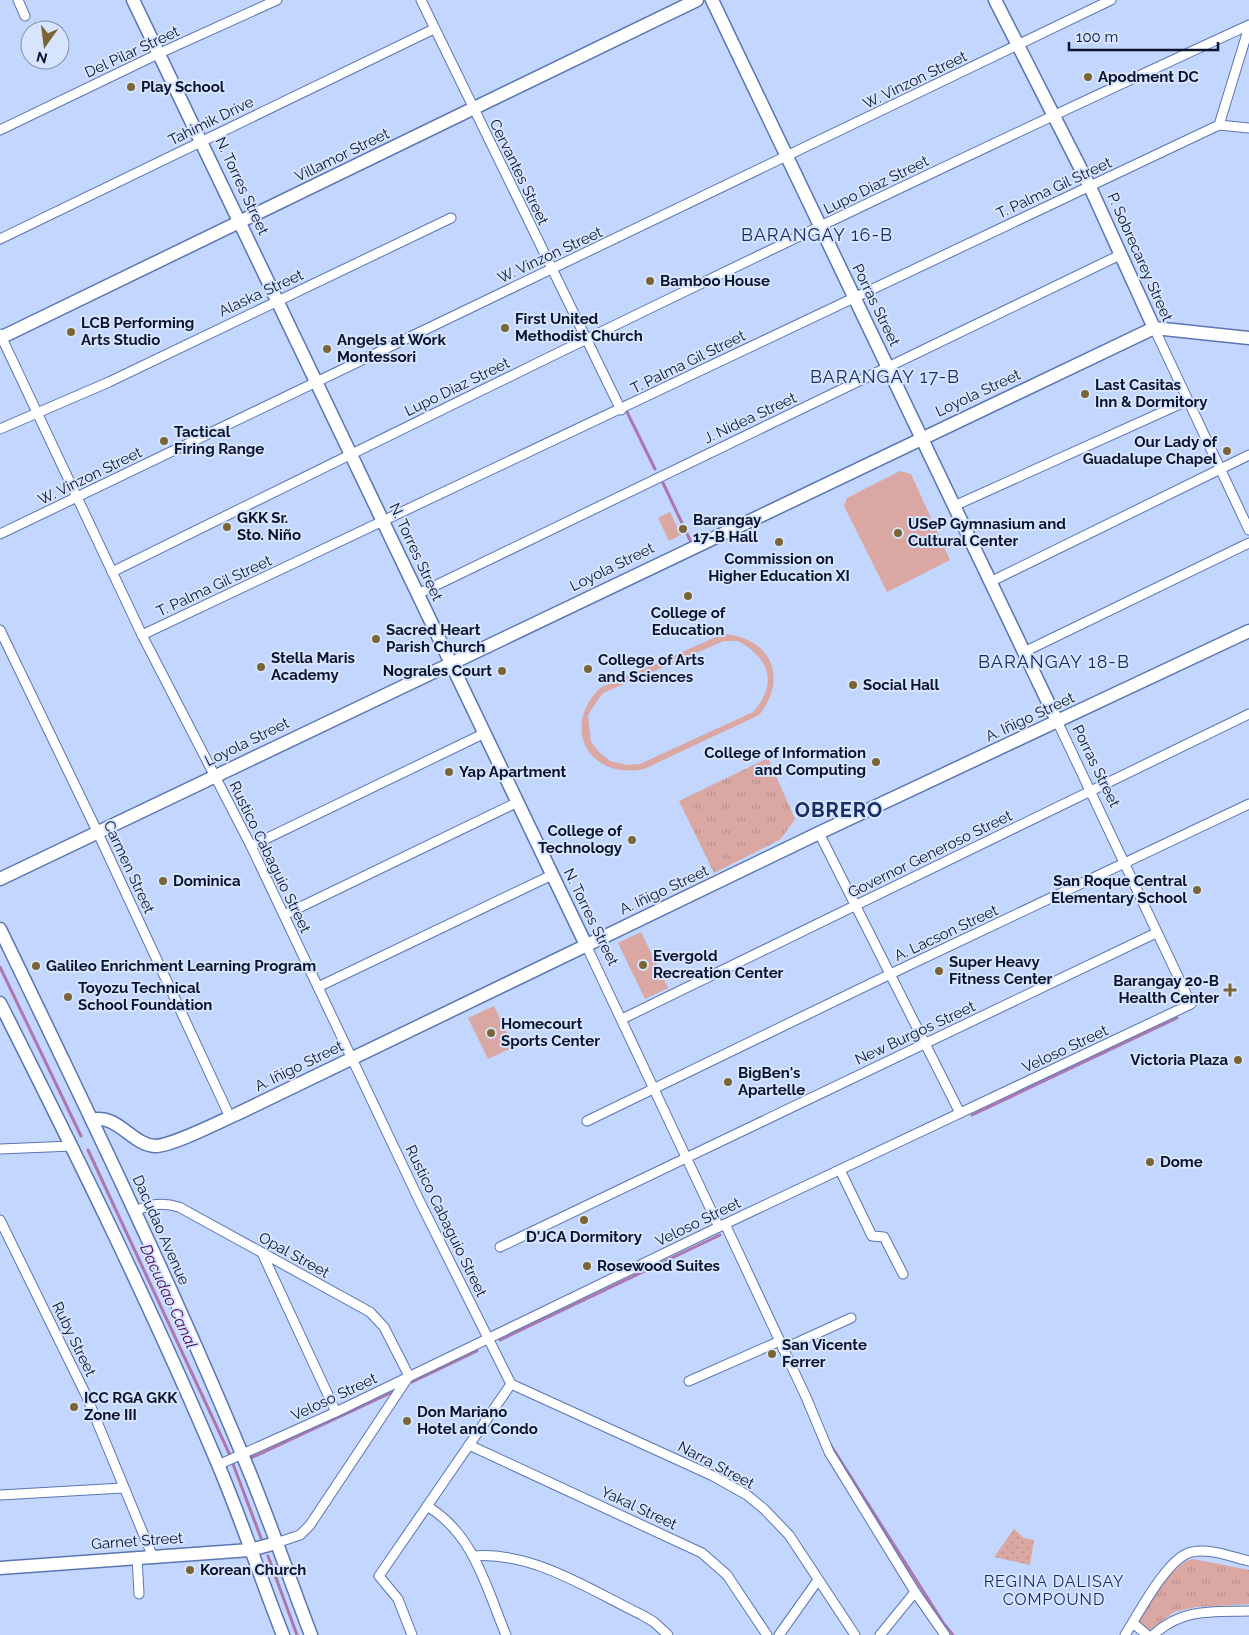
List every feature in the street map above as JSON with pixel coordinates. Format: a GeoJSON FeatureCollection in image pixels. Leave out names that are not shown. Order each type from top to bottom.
{"type":"FeatureCollection","features":[{"type":"Feature","properties":{"kind":"street"},"geometry":{"type":"LineString","coordinates":[[18,0],[25,16]]}},
{"type":"Feature","properties":{"kind":"street","name":"N. Torres Street"},"geometry":{"type":"LineString","coordinates":[[133,0],[385,522],[686,1156],[781,1345],[824,1442],[915,1592],[945,1635]]}},
{"type":"Feature","properties":{"kind":"street","name":"Del Pilar Street"},"geometry":{"type":"LineString","coordinates":[[0,130],[276,0]]}},
{"type":"Feature","properties":{"kind":"street","name":"Cervantes Street"},"geometry":{"type":"LineString","coordinates":[[421,0],[472,109],[552,268],[620,410]]}},
{"type":"Feature","properties":{"kind":"street","name":"Villamor Street"},"geometry":{"type":"LineString","coordinates":[[0,336],[241,222],[697,0]]}},
{"type":"Feature","properties":{"kind":"street","name":"Porras Street"},"geometry":{"type":"LineString","coordinates":[[712,0],[1125,863],[1156,933],[1192,1004]]}},
{"type":"Feature","properties":{"kind":"street","name":"P. Sobrecarey Street"},"geometry":{"type":"LineString","coordinates":[[995,0],[1090,187],[1187,401],[1249,530]]}},
{"type":"Feature","properties":{"kind":"street","name":"W. Vinzon Street"},"geometry":{"type":"LineString","coordinates":[[0,534],[1111,0]]}},
{"type":"Feature","properties":{"kind":"street"},"geometry":{"type":"LineString","coordinates":[[1249,26],[1220,125],[1249,128]]}},
{"type":"Feature","properties":{"kind":"street","name":"Lupo Diaz Street"},"geometry":{"type":"LineString","coordinates":[[112,572],[586,339],[1054,114],[1249,26]]}},
{"type":"Feature","properties":{"kind":"street","name":"Tahimik Drive"},"geometry":{"type":"LineString","coordinates":[[0,239],[434,29]]}},
{"type":"Feature","properties":{"kind":"street","name":"T. Palma Gil Street"},"geometry":{"type":"LineString","coordinates":[[142,635],[385,522],[1220,125]]}},
{"type":"Feature","properties":{"kind":"street","name":"Alaska Street"},"geometry":{"type":"LineString","coordinates":[[0,429],[109,382],[451,218]]}},
{"type":"Feature","properties":{"kind":"street","name":"J. Nidea Street"},"geometry":{"type":"LineString","coordinates":[[418,594],[654,478],[889,368],[1122,254]]}},
{"type":"Feature","properties":{"kind":"street"},"geometry":{"type":"LineString","coordinates":[[1154,328],[1249,338]]}},
{"type":"Feature","properties":{"kind":"street","name":"Loyola Street"},"geometry":{"type":"LineString","coordinates":[[0,879],[1154,328]]}},
{"type":"Feature","properties":{"kind":"street","name":"Rustico Cabaguio Street"},"geometry":{"type":"LineString","coordinates":[[0,336],[142,635],[251,846],[443,1248],[511,1384]]}},
{"type":"Feature","properties":{"kind":"street"},"geometry":{"type":"LineString","coordinates":[[954,506],[1187,401]]}},
{"type":"Feature","properties":{"kind":"street"},"geometry":{"type":"LineString","coordinates":[[990,582],[1249,455]]}},
{"type":"Feature","properties":{"kind":"street"},"geometry":{"type":"LineString","coordinates":[[1024,652],[1249,543]]}},
{"type":"Feature","properties":{"kind":"street","name":"Carmen Street"},"geometry":{"type":"LineString","coordinates":[[0,630],[98,831],[230,1117]]}},
{"type":"Feature","properties":{"kind":"street","name":"A. Iñigo Street"},"geometry":{"type":"LineString","coordinates":[[92,1120],[107,1120],[147,1144],[156,1146],[168,1144],[230,1117],[586,944],[1058,723],[1249,631]]}},
{"type":"Feature","properties":{"kind":"street","name":"Governor Generoso Street"},"geometry":{"type":"LineString","coordinates":[[622,1019],[1249,714]]}},
{"type":"Feature","properties":{"kind":"street"},"geometry":{"type":"LineString","coordinates":[[251,846],[485,733]]}},
{"type":"Feature","properties":{"kind":"street"},"geometry":{"type":"LineString","coordinates":[[284,915],[518,802]]}},
{"type":"Feature","properties":{"kind":"street","name":"A. Lacson Street"},"geometry":{"type":"LineString","coordinates":[[587,1121],[890,974],[1249,804]]}},
{"type":"Feature","properties":{"kind":"street"},"geometry":{"type":"LineString","coordinates":[[819,834],[960,1113]]}},
{"type":"Feature","properties":{"kind":"street"},"geometry":{"type":"LineString","coordinates":[[318,987],[552,875]]}},
{"type":"Feature","properties":{"kind":"street","name":"Dacudao Avenue"},"geometry":{"type":"LineString","coordinates":[[0,929],[136,1211],[242,1455],[311,1635]]}},
{"type":"Feature","properties":{"kind":"street","name":"New Burgos Street"},"geometry":{"type":"LineString","coordinates":[[500,1247],[686,1156],[1156,933]]}},
{"type":"Feature","properties":{"kind":"street"},"geometry":{"type":"LineString","coordinates":[[0,1003],[72,1146],[160,1334],[218,1465],[282,1635]]}},
{"type":"Feature","properties":{"kind":"street","name":"Veloso Street"},"geometry":{"type":"LineString","coordinates":[[218,1465],[336,1412],[722,1225],[1192,1004]]}},
{"type":"Feature","properties":{"kind":"street"},"geometry":{"type":"LineString","coordinates":[[0,1149],[72,1146]]}},
{"type":"Feature","properties":{"kind":"street"},"geometry":{"type":"LineString","coordinates":[[840,1170],[872,1236],[884,1237],[904,1274]]}},
{"type":"Feature","properties":{"kind":"street","name":"Opal Street"},"geometry":{"type":"LineString","coordinates":[[136,1211],[152,1204],[161,1203],[178,1206],[370,1312],[384,1327],[409,1376]]}},
{"type":"Feature","properties":{"kind":"street","name":"Ruby Street"},"geometry":{"type":"LineString","coordinates":[[0,1221],[86,1395],[152,1555]]}},
{"type":"Feature","properties":{"kind":"street"},"geometry":{"type":"LineString","coordinates":[[263,1254],[336,1412]]}},
{"type":"Feature","properties":{"kind":"street"},"geometry":{"type":"LineString","coordinates":[[690,1381],[851,1318]]}},
{"type":"Feature","properties":{"kind":"street"},"geometry":{"type":"LineString","coordinates":[[276,1543],[300,1535],[310,1525],[409,1376]]}},
{"type":"Feature","properties":{"kind":"street"},"geometry":{"type":"LineString","coordinates":[[412,1635],[398,1600],[379,1576],[511,1384]]}},
{"type":"Feature","properties":{"kind":"street","name":"Narra Street"},"geometry":{"type":"LineString","coordinates":[[511,1384],[582,1415],[734,1487],[777,1521],[855,1635]]}},
{"type":"Feature","properties":{"kind":"street","name":"Yakal Street"},"geometry":{"type":"LineString","coordinates":[[469,1445],[702,1553],[727,1575],[767,1635]]}},
{"type":"Feature","properties":{"kind":"street"},"geometry":{"type":"LineString","coordinates":[[0,1495],[123,1488]]}},
{"type":"Feature","properties":{"kind":"street"},"geometry":{"type":"LineString","coordinates":[[427,1506],[457,1529],[474,1556],[506,1635]]}},
{"type":"Feature","properties":{"kind":"street","name":"Garnet Street"},"geometry":{"type":"LineString","coordinates":[[0,1568],[152,1555],[250,1550],[276,1543]]}},
{"type":"Feature","properties":{"kind":"street"},"geometry":{"type":"LineString","coordinates":[[1124,1635],[1173,1564],[1186,1553],[1203,1551],[1249,1561]]}},
{"type":"Feature","properties":{"kind":"street"},"geometry":{"type":"LineString","coordinates":[[474,1556],[505,1557],[542,1567],[642,1615],[654,1622],[668,1635]]}},
{"type":"Feature","properties":{"kind":"street"},"geometry":{"type":"LineString","coordinates":[[137,1557],[139,1594]]}},
{"type":"Feature","properties":{"kind":"street"},"geometry":{"type":"LineString","coordinates":[[779,1635],[818,1580]]}},
{"type":"Feature","properties":{"kind":"street"},"geometry":{"type":"LineString","coordinates":[[880,1635],[915,1592]]}},
{"type":"Feature","properties":{"kind":"street"},"geometry":{"type":"LineString","coordinates":[[1153,1635],[1173,1619],[1186,1614],[1249,1611]]}},
{"type":"Feature","properties":{"kind":"street"},"geometry":{"type":"LineString","coordinates":[[1133,1623],[1147,1635]]}},
{"type":"Feature","properties":{"kind":"green space","name":"USeP Gymnasium and Cultural Center"},"geometry":{"type":"Polygon","coordinates":[[[900,471],[911,474],[950,560],[887,592],[844,506],[847,498],[900,471]]]}},
{"type":"Feature","properties":{"kind":"green space"},"geometry":{"type":"Polygon","coordinates":[[[670,512],[681,535],[669,541],[658,518],[670,512]]]}},
{"type":"Feature","properties":{"kind":"green space"},"geometry":{"type":"Polygon","coordinates":[[[723,634],[740,637],[753,643],[763,651],[770,662],[773,674],[773,687],[768,701],[759,715],[644,769],[625,770],[608,767],[595,759],[586,748],[582,734],[582,719],[588,703],[600,688],[723,634]],[[724,641],[603,693],[588,715],[591,742],[610,761],[627,765],[640,764],[753,712],[766,691],[768,681],[763,663],[749,648],[738,641],[724,641]]]}},
{"type":"Feature","properties":{"kind":"green space"},"geometry":{"type":"Polygon","coordinates":[[[768,758],[795,819],[781,839],[714,873],[679,801],[768,758]]]}},
{"type":"Feature","properties":{"kind":"green space","name":"Evergold Recreation Center"},"geometry":{"type":"Polygon","coordinates":[[[641,932],[668,988],[645,999],[618,943],[641,932]]]}},
{"type":"Feature","properties":{"kind":"green space","name":"Homecourt Sports Center"},"geometry":{"type":"Polygon","coordinates":[[[494,1006],[514,1047],[488,1059],[468,1018],[494,1006]]]}},
{"type":"Feature","properties":{"kind":"green space"},"geometry":{"type":"Polygon","coordinates":[[[1014,1529],[1024,1538],[1034,1540],[1030,1565],[994,1557],[1014,1529]]]}},
{"type":"Feature","properties":{"kind":"green space"},"geometry":{"type":"Polygon","coordinates":[[[1193,1559],[1249,1570],[1249,1604],[1196,1607],[1174,1612],[1149,1631],[1139,1622],[1170,1575],[1185,1562],[1193,1559]]]}},
{"type":"Feature","properties":{"kind":"waterway"},"geometry":{"type":"LineString","coordinates":[[627,412],[655,469]]}},
{"type":"Feature","properties":{"kind":"waterway"},"geometry":{"type":"LineString","coordinates":[[663,483],[690,540]]}},
{"type":"Feature","properties":{"kind":"waterway","name":"Dacudao Canal"},"geometry":{"type":"LineString","coordinates":[[0,967],[81,1136]]}},
{"type":"Feature","properties":{"kind":"waterway"},"geometry":{"type":"LineString","coordinates":[[972,1115],[1177,1018]]}},
{"type":"Feature","properties":{"kind":"waterway","name":"Dacudao Canal"},"geometry":{"type":"LineString","coordinates":[[88,1150],[229,1453]]}},
{"type":"Feature","properties":{"kind":"waterway"},"geometry":{"type":"LineString","coordinates":[[500,1340],[720,1235]]}},
{"type":"Feature","properties":{"kind":"waterway"},"geometry":{"type":"LineString","coordinates":[[412,1382],[477,1351]]}},
{"type":"Feature","properties":{"kind":"waterway"},"geometry":{"type":"LineString","coordinates":[[251,1458],[397,1390]]}},
{"type":"Feature","properties":{"kind":"waterway"},"geometry":{"type":"LineString","coordinates":[[830,1444],[944,1624],[953,1635]]}},
{"type":"Feature","properties":{"kind":"waterway","name":"Dacudao Canal"},"geometry":{"type":"LineString","coordinates":[[233,1464],[261,1538]]}},
{"type":"Feature","properties":{"kind":"waterway","name":"Dacudao Canal"},"geometry":{"type":"LineString","coordinates":[[268,1556],[297,1635]]}},
{"type":"Feature","properties":{"kind":"place","name":"Apodment DC"},"geometry":{"type":"Point","coordinates":[1088,77]}},
{"type":"Feature","properties":{"kind":"place","name":"Play School"},"geometry":{"type":"Point","coordinates":[131,87]}},
{"type":"Feature","properties":{"kind":"place","name":"Bamboo House"},"geometry":{"type":"Point","coordinates":[650,281]}},
{"type":"Feature","properties":{"kind":"place","name":"First United Methodist Church"},"geometry":{"type":"Point","coordinates":[505,328]}},
{"type":"Feature","properties":{"kind":"place","name":"LCB Performing Arts Studio"},"geometry":{"type":"Point","coordinates":[71,332]}},
{"type":"Feature","properties":{"kind":"place","name":"Angels at Work Montessori"},"geometry":{"type":"Point","coordinates":[327,349]}},
{"type":"Feature","properties":{"kind":"place","name":"Last Casitas Inn & Dormitory"},"geometry":{"type":"Point","coordinates":[1085,394]}},
{"type":"Feature","properties":{"kind":"place","name":"Tactical Firing Range"},"geometry":{"type":"Point","coordinates":[164,441]}},
{"type":"Feature","properties":{"kind":"place","name":"Our Lady of Guadalupe Chapel"},"geometry":{"type":"Point","coordinates":[1227,451]}},
{"type":"Feature","properties":{"kind":"place","name":"GKK Sr. Sto. Niño"},"geometry":{"type":"Point","coordinates":[227,527]}},
{"type":"Feature","properties":{"kind":"place","name":"Barangay 17-B Hall"},"geometry":{"type":"Point","coordinates":[683,529]}},
{"type":"Feature","properties":{"kind":"place","name":"USeP Gymnasium and Cultural Center"},"geometry":{"type":"Point","coordinates":[898,533]}},
{"type":"Feature","properties":{"kind":"place","name":"Commission on Higher Education XI"},"geometry":{"type":"Point","coordinates":[779,542]}},
{"type":"Feature","properties":{"kind":"place","name":"College of Education"},"geometry":{"type":"Point","coordinates":[688,596]}},
{"type":"Feature","properties":{"kind":"place","name":"Sacred Heart Parish Church"},"geometry":{"type":"Point","coordinates":[376,639]}},
{"type":"Feature","properties":{"kind":"place","name":"Stella Maris Academy"},"geometry":{"type":"Point","coordinates":[261,667]}},
{"type":"Feature","properties":{"kind":"place","name":"College of Arts and Sciences"},"geometry":{"type":"Point","coordinates":[588,669]}},
{"type":"Feature","properties":{"kind":"place","name":"Nograles Court"},"geometry":{"type":"Point","coordinates":[502,671]}},
{"type":"Feature","properties":{"kind":"place","name":"Social Hall"},"geometry":{"type":"Point","coordinates":[853,685]}},
{"type":"Feature","properties":{"kind":"place","name":"College of Information and Computing"},"geometry":{"type":"Point","coordinates":[876,762]}},
{"type":"Feature","properties":{"kind":"place","name":"Yap Apartment"},"geometry":{"type":"Point","coordinates":[449,772]}},
{"type":"Feature","properties":{"kind":"place","name":"College of Technology"},"geometry":{"type":"Point","coordinates":[632,840]}},
{"type":"Feature","properties":{"kind":"place","name":"Dominica"},"geometry":{"type":"Point","coordinates":[163,881]}},
{"type":"Feature","properties":{"kind":"place","name":"San Roque Central Elementary School"},"geometry":{"type":"Point","coordinates":[1197,890]}},
{"type":"Feature","properties":{"kind":"place","name":"Evergold Recreation Center"},"geometry":{"type":"Point","coordinates":[643,965]}},
{"type":"Feature","properties":{"kind":"place","name":"Galileo Enrichment Learning Program"},"geometry":{"type":"Point","coordinates":[36,966]}},
{"type":"Feature","properties":{"kind":"place","name":"Super Heavy Fitness Center"},"geometry":{"type":"Point","coordinates":[939,971]}},
{"type":"Feature","properties":{"kind":"place","name":"Barangay 20-B Health Center"},"geometry":{"type":"Point","coordinates":[1230,990]}},
{"type":"Feature","properties":{"kind":"place","name":"Toyozu Technical School Foundation"},"geometry":{"type":"Point","coordinates":[68,997]}},
{"type":"Feature","properties":{"kind":"place","name":"Homecourt Sports Center"},"geometry":{"type":"Point","coordinates":[491,1033]}},
{"type":"Feature","properties":{"kind":"place","name":"Victoria Plaza"},"geometry":{"type":"Point","coordinates":[1238,1060]}},
{"type":"Feature","properties":{"kind":"place","name":"BigBen's Apartelle"},"geometry":{"type":"Point","coordinates":[728,1082]}},
{"type":"Feature","properties":{"kind":"place","name":"Dome"},"geometry":{"type":"Point","coordinates":[1150,1162]}},
{"type":"Feature","properties":{"kind":"place","name":"D'JCA Dormitory"},"geometry":{"type":"Point","coordinates":[584,1220]}},
{"type":"Feature","properties":{"kind":"place","name":"Rosewood Suites"},"geometry":{"type":"Point","coordinates":[587,1266]}},
{"type":"Feature","properties":{"kind":"place","name":"San Vicente Ferrer"},"geometry":{"type":"Point","coordinates":[772,1354]}},
{"type":"Feature","properties":{"kind":"place","name":"ICC RGA GKK Zone III"},"geometry":{"type":"Point","coordinates":[74,1407]}},
{"type":"Feature","properties":{"kind":"place","name":"Don Mariano Hotel and Condo"},"geometry":{"type":"Point","coordinates":[407,1421]}},
{"type":"Feature","properties":{"kind":"place","name":"Korean Church"},"geometry":{"type":"Point","coordinates":[190,1570]}},
{"type":"Feature","properties":{"kind":"district","name":"BARANGAY 16-B"},"geometry":{"type":"Point","coordinates":[817,235]}},
{"type":"Feature","properties":{"kind":"district","name":"BARANGAY 17-B"},"geometry":{"type":"Point","coordinates":[885,377]}},
{"type":"Feature","properties":{"kind":"district","name":"BARANGAY 18-B"},"geometry":{"type":"Point","coordinates":[1054,662]}},
{"type":"Feature","properties":{"kind":"district","name":"OBRERO"},"geometry":{"type":"Point","coordinates":[839,810]}},
{"type":"Feature","properties":{"kind":"district","name":"REGINA DALISAY COMPOUND"},"geometry":{"type":"Point","coordinates":[1054,1590]}}]}
